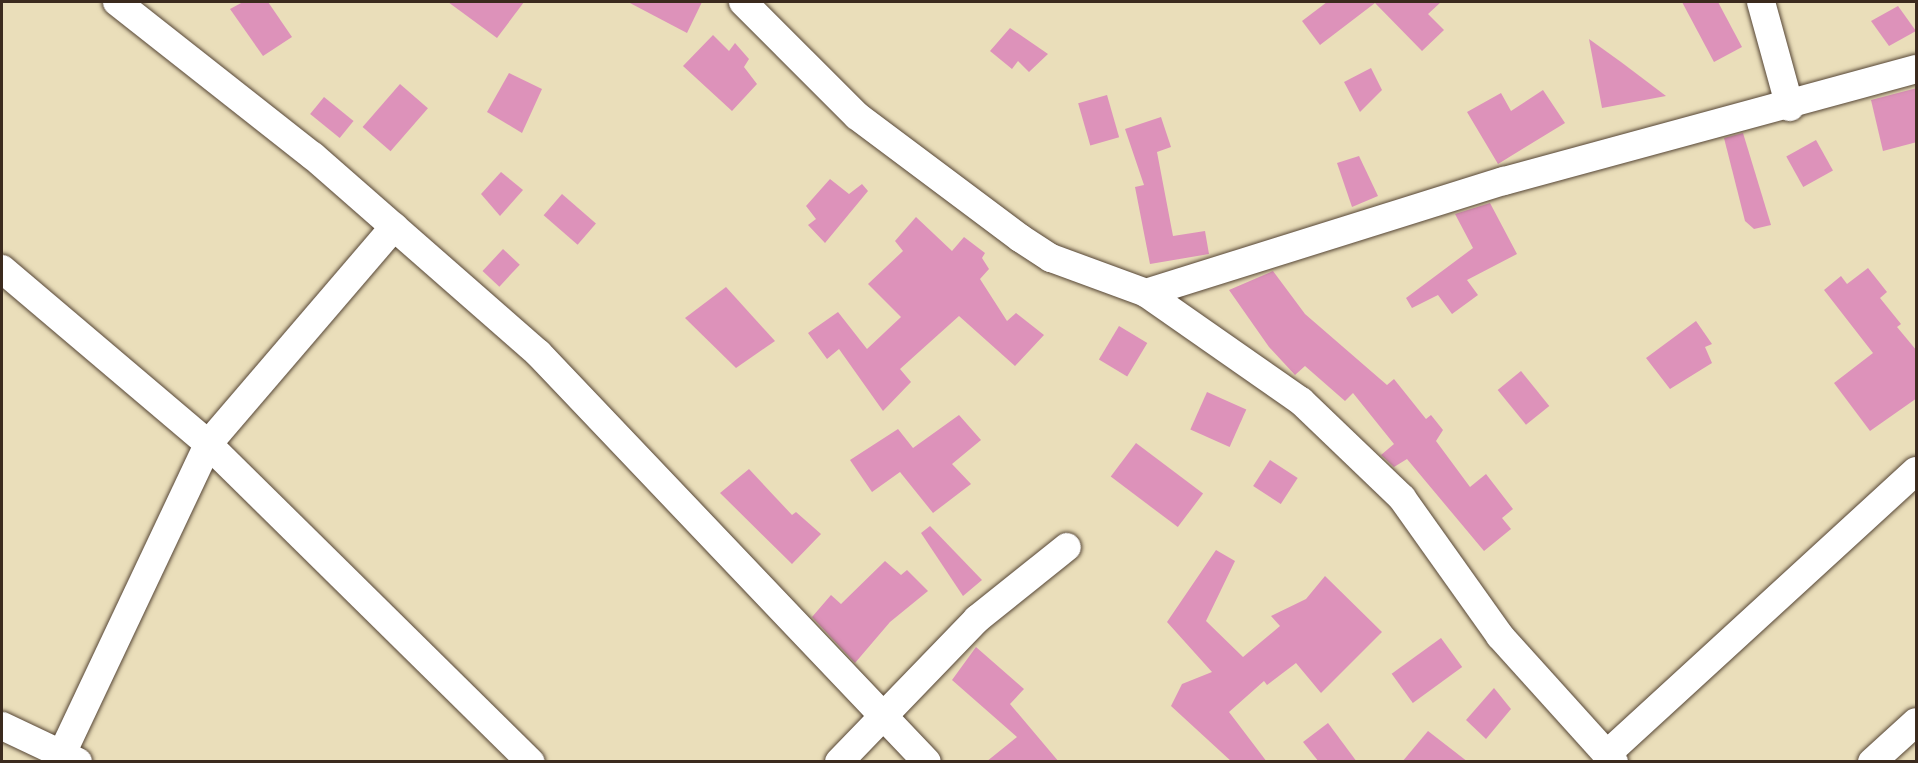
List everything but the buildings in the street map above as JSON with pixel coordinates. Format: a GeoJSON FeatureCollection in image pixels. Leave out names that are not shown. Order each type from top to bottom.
{"type":"FeatureCollection","features":[{"type":"Feature","properties":{"kind":"street"},"geometry":{"type":"LineString","coordinates":[[117,2],[394,227],[538,353],[881,717],[927,762]]}},
{"type":"Feature","properties":{"kind":"street"},"geometry":{"type":"LineString","coordinates":[[743,2],[857,116],[1020,238],[1051,258],[1146,293],[1301,401],[1388,484],[1500,636],[1610,758],[1917,471]]}},
{"type":"Feature","properties":{"kind":"street"},"geometry":{"type":"LineString","coordinates":[[1761,2],[1790,107]]}},
{"type":"Feature","properties":{"kind":"street"},"geometry":{"type":"LineString","coordinates":[[1146,293],[1504,181],[1790,107],[1917,69]]}},
{"type":"Feature","properties":{"kind":"street"},"geometry":{"type":"LineString","coordinates":[[2,726],[66,759],[208,444],[394,227]]}},
{"type":"Feature","properties":{"kind":"street"},"geometry":{"type":"LineString","coordinates":[[2,268],[208,444],[520,758]]}},
{"type":"Feature","properties":{"kind":"street"},"geometry":{"type":"LineString","coordinates":[[839,762],[977,619],[1067,547]]}},
{"type":"Feature","properties":{"kind":"street"},"geometry":{"type":"LineString","coordinates":[[1872,762],[1917,722]]}}]}
